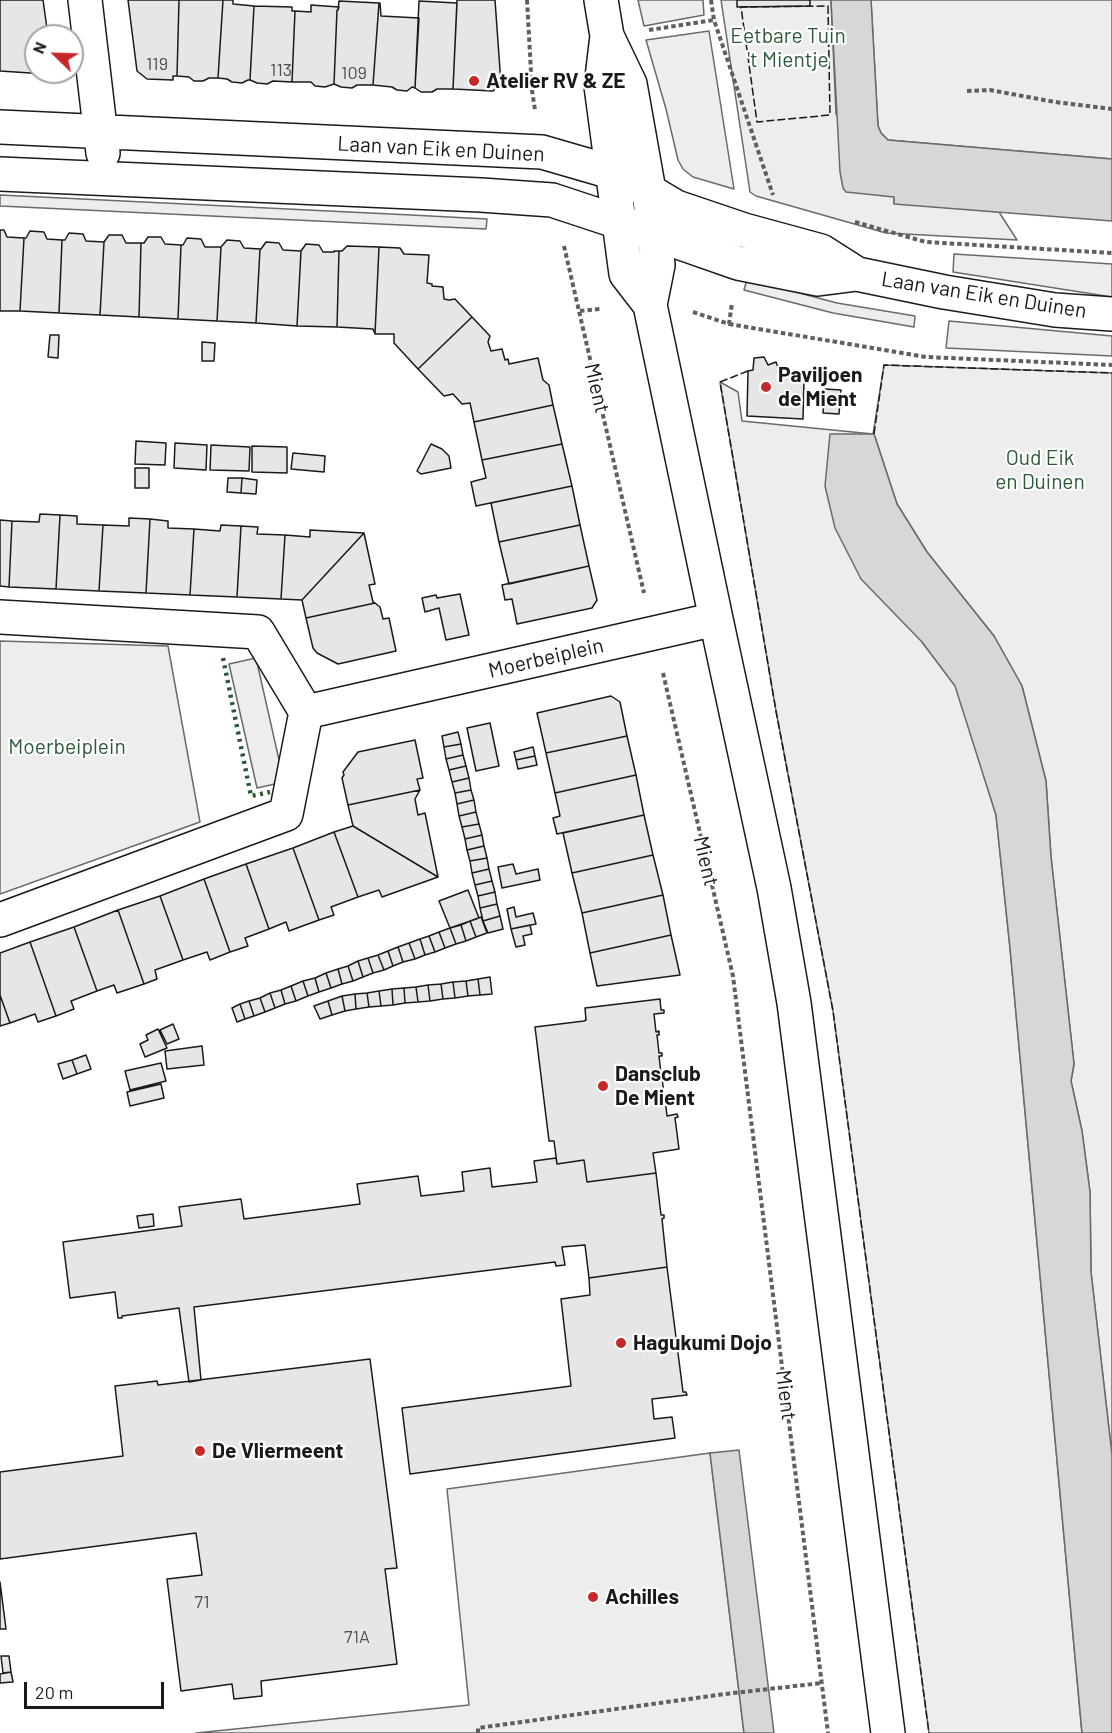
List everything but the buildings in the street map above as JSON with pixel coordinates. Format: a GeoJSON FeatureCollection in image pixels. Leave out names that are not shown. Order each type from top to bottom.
{"type":"FeatureCollection","features":[{"type":"Feature","properties":{"kind":"street"},"geometry":{"type":"LineString","coordinates":[[85,0],[106,179]]}},
{"type":"Feature","properties":{"kind":"street"},"geometry":{"type":"LineString","coordinates":[[601,0],[607,36],[602,86],[626,274],[650,304]]}},
{"type":"Feature","properties":{"kind":"street"},"geometry":{"type":"LineString","coordinates":[[607,36],[630,84],[649,191],[658,265],[650,304],[774,888],[794,1003],[888,1733]]}},
{"type":"Feature","properties":{"kind":"street","name":"Laan van Eik en Duinen"},"geometry":{"type":"LineString","coordinates":[[0,127],[542,152],[612,172],[676,207],[744,230],[821,251],[857,274]]}},
{"type":"Feature","properties":{"kind":"street","name":"Laan van Eik en Duinen"},"geometry":{"type":"LineString","coordinates":[[0,174],[552,200],[738,263],[818,279],[857,274],[944,292],[1055,310],[1112,314]]}},
{"type":"Feature","properties":{"kind":"street"},"geometry":{"type":"LineString","coordinates":[[0,617],[258,632],[306,712],[286,814],[0,920]]}},
{"type":"Feature","properties":{"kind":"street","name":"Moerbeiplein"},"geometry":{"type":"LineString","coordinates":[[306,712],[716,619]]}},
{"type":"Feature","properties":{"kind":"path"},"geometry":{"type":"LineString","coordinates":[[527,0],[532,90],[542,152]]}},
{"type":"Feature","properties":{"kind":"path"},"geometry":{"type":"LineString","coordinates":[[711,0],[714,20],[774,198],[744,230]]}},
{"type":"Feature","properties":{"kind":"path"},"geometry":{"type":"LineString","coordinates":[[640,32],[714,20]]}},
{"type":"Feature","properties":{"kind":"path"},"geometry":{"type":"LineString","coordinates":[[967,91],[990,90],[1055,102],[1112,109]]}},
{"type":"Feature","properties":{"kind":"path","name":"Mient"},"geometry":{"type":"LineString","coordinates":[[552,200],[580,311],[733,976],[828,1733]]}},
{"type":"Feature","properties":{"kind":"path"},"geometry":{"type":"LineString","coordinates":[[850,220],[926,242],[1112,253]]}},
{"type":"Feature","properties":{"kind":"path"},"geometry":{"type":"LineString","coordinates":[[729,324],[738,263]]}},
{"type":"Feature","properties":{"kind":"path"},"geometry":{"type":"LineString","coordinates":[[650,304],[675,307],[729,324],[926,357],[1112,365]]}},
{"type":"Feature","properties":{"kind":"path"},"geometry":{"type":"LineString","coordinates":[[478,1733],[478,1728],[713,1695],[822,1683]]}},
{"type":"Feature","properties":{"kind":"shaded area"},"geometry":{"type":"Polygon","coordinates":[[[638,0],[703,0],[704,15],[644,26],[638,0]]]}},
{"type":"Feature","properties":{"kind":"shaded area"},"geometry":{"type":"Polygon","coordinates":[[[721,0],[831,0],[836,114],[894,197],[894,203],[999,212],[1017,240],[886,233],[756,196],[750,192],[721,0]]]}},
{"type":"Feature","properties":{"kind":"shaded area"},"geometry":{"type":"Polygon","coordinates":[[[831,0],[871,0],[878,126],[888,140],[1112,159],[1112,221],[894,204],[894,197],[846,192],[840,172],[831,0]]]}},
{"type":"Feature","properties":{"kind":"shaded area"},"geometry":{"type":"Polygon","coordinates":[[[871,0],[1112,0],[1112,159],[888,140],[878,126],[871,0]]]}},
{"type":"Feature","properties":{"kind":"shaded area"},"geometry":{"type":"Polygon","coordinates":[[[709,31],[734,189],[693,177],[683,169],[678,160],[646,40],[709,31]]]}},
{"type":"Feature","properties":{"kind":"shaded area"},"geometry":{"type":"Polygon","coordinates":[[[0,195],[487,219],[486,229],[0,206],[0,195]]]}},
{"type":"Feature","properties":{"kind":"shaded area"},"geometry":{"type":"Polygon","coordinates":[[[954,254],[1112,264],[1112,297],[953,272],[954,254]]]}},
{"type":"Feature","properties":{"kind":"shaded area"},"geometry":{"type":"Polygon","coordinates":[[[747,279],[837,303],[915,316],[914,327],[833,313],[744,290],[747,279]]]}},
{"type":"Feature","properties":{"kind":"shaded area"},"geometry":{"type":"Polygon","coordinates":[[[949,321],[1112,336],[1112,356],[946,348],[949,321]]]}},
{"type":"Feature","properties":{"kind":"shaded area"},"geometry":{"type":"Polygon","coordinates":[[[884,365],[1112,373],[1112,1455],[1091,1272],[1090,1192],[1082,1131],[1071,1081],[1074,1064],[1051,857],[1046,781],[1022,686],[994,636],[927,552],[897,504],[874,434],[922,642],[956,686],[996,815],[1082,1733],[929,1733],[833,1011],[776,711],[720,382],[738,392],[742,421],[873,434],[884,365]]]}},
{"type":"Feature","properties":{"kind":"shaded area"},"geometry":{"type":"Polygon","coordinates":[[[830,434],[874,434],[897,504],[927,552],[994,636],[1022,686],[1046,781],[1051,857],[1074,1064],[1071,1081],[1082,1131],[1090,1192],[1091,1272],[1112,1455],[1112,1733],[1082,1733],[996,815],[955,686],[922,642],[861,579],[835,528],[825,486],[830,434]]]}},
{"type":"Feature","properties":{"kind":"shaded area"},"geometry":{"type":"Polygon","coordinates":[[[0,641],[168,646],[200,822],[0,894],[0,641]]]}},
{"type":"Feature","properties":{"kind":"shaded area"},"geometry":{"type":"Polygon","coordinates":[[[256,658],[284,782],[257,788],[229,664],[256,658]]]}},
{"type":"Feature","properties":{"kind":"shaded area"},"geometry":{"type":"Polygon","coordinates":[[[739,1450],[774,1733],[744,1733],[710,1453],[739,1450]]]}},
{"type":"Feature","properties":{"kind":"shaded area","name":"Achilles"},"geometry":{"type":"Polygon","coordinates":[[[710,1453],[744,1733],[196,1733],[469,1705],[447,1489],[710,1453]]]}},
{"type":"Feature","properties":{"kind":"hedge"},"geometry":{"type":"LineString","coordinates":[[223,658],[251,796],[270,792]]}},
{"type":"Feature","properties":{"kind":"fence"},"geometry":{"type":"LineString","coordinates":[[828,6],[830,115],[757,122],[741,7],[828,6]]}},
{"type":"Feature","properties":{"kind":"fence"},"geometry":{"type":"LineString","coordinates":[[874,434],[884,365],[1112,373]]}},
{"type":"Feature","properties":{"kind":"fence"},"geometry":{"type":"LineString","coordinates":[[748,371],[720,382],[776,711],[833,1011],[929,1733]]}},
{"type":"Feature","properties":{"kind":"place","name":"Atelier RV & ZE"},"geometry":{"type":"Point","coordinates":[474,81]}},
{"type":"Feature","properties":{"kind":"place","name":"Paviljoen de Mient"},"geometry":{"type":"Point","coordinates":[766,387]}},
{"type":"Feature","properties":{"kind":"place","name":"Dansclub De Mient"},"geometry":{"type":"Point","coordinates":[603,1086]}},
{"type":"Feature","properties":{"kind":"place","name":"Hagukumi Dojo"},"geometry":{"type":"Point","coordinates":[621,1343]}},
{"type":"Feature","properties":{"kind":"place","name":"De Vliermeent"},"geometry":{"type":"Point","coordinates":[200,1451]}},
{"type":"Feature","properties":{"kind":"place","name":"Achilles"},"geometry":{"type":"Point","coordinates":[593,1597]}},
{"type":"Feature","properties":{"kind":"park label","name":"Eetbare Tuin 't Mientje"},"geometry":{"type":"Point","coordinates":[788,48]}},
{"type":"Feature","properties":{"kind":"park label","name":"Oud Eik en Duinen"},"geometry":{"type":"Point","coordinates":[1040,470]}}]}
